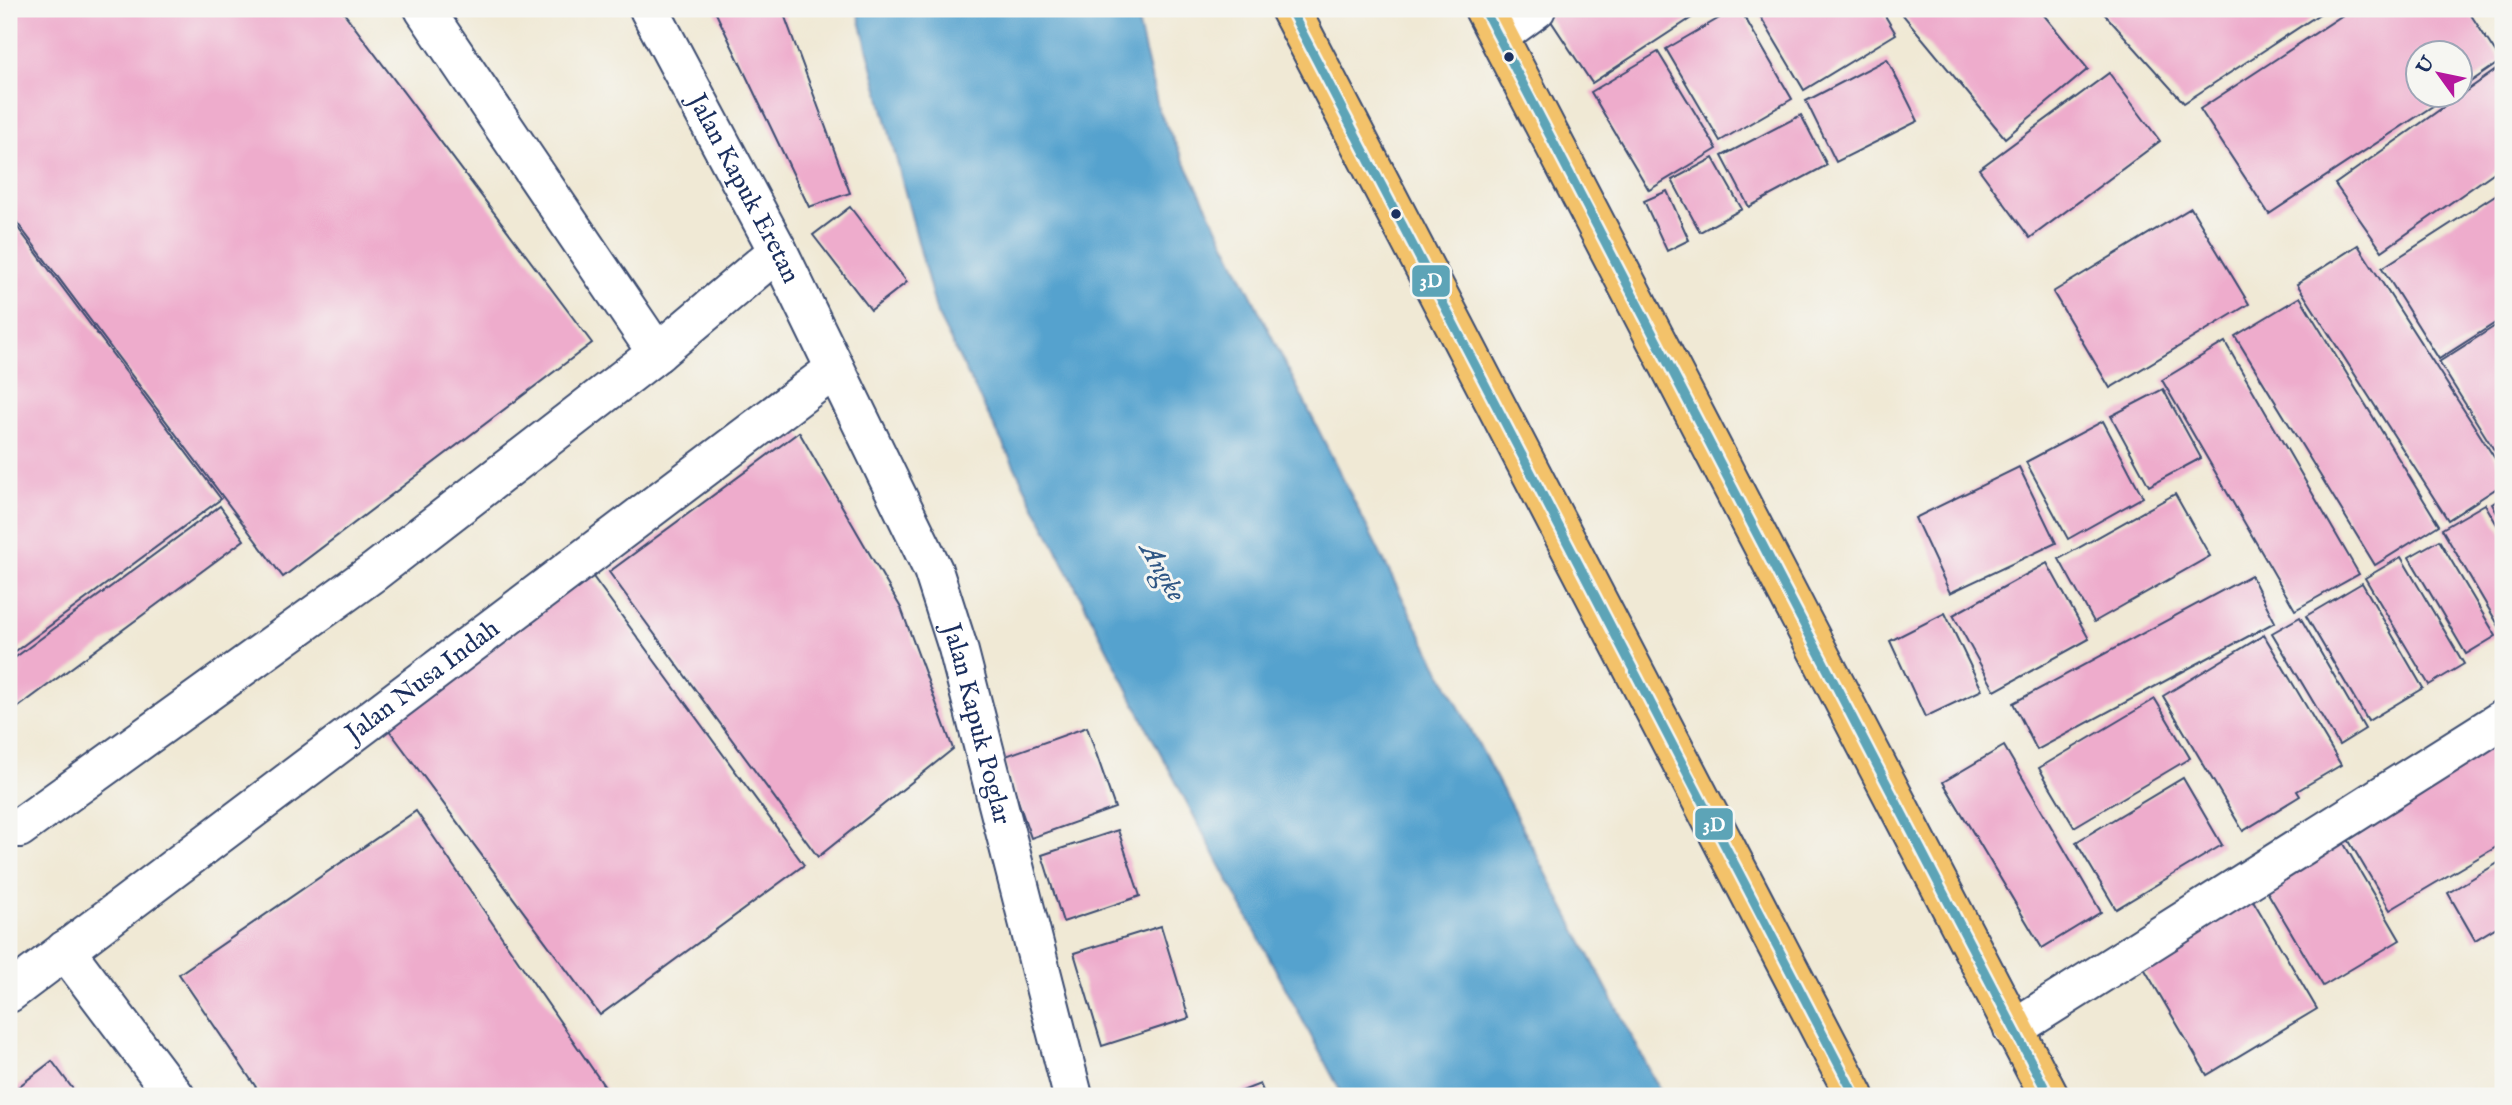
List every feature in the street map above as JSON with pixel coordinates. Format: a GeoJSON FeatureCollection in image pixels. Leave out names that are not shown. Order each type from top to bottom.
{"type":"FeatureCollection","features":[{"type":"Feature","properties":{"kind":"main road"},"geometry":{"type":"LineString","coordinates":[[1290,9],[1855,1096]]}},
{"type":"Feature","properties":{"kind":"main road"},"geometry":{"type":"LineString","coordinates":[[1491,22],[2049,1096]]}},
{"type":"Feature","properties":{"kind":"street"},"geometry":{"type":"LineString","coordinates":[[424,9],[657,353]]}},
{"type":"Feature","properties":{"kind":"street","name":"Jalan Kapuk Eretan"},"geometry":{"type":"LineString","coordinates":[[649,9],[778,251],[835,369]]}},
{"type":"Feature","properties":{"kind":"street"},"geometry":{"type":"LineString","coordinates":[[1491,22],[1536,9]]}},
{"type":"Feature","properties":{"kind":"street"},"geometry":{"type":"LineString","coordinates":[[19,828],[374,572],[657,353],[778,251]]}},
{"type":"Feature","properties":{"kind":"street","name":"Jalan Nusa Indah"},"geometry":{"type":"LineString","coordinates":[[9,993],[835,369]]}},
{"type":"Feature","properties":{"kind":"street","name":"Jalan Kapuk Poglar"},"geometry":{"type":"LineString","coordinates":[[835,369],[933,570],[958,648],[1073,1096]]}},
{"type":"Feature","properties":{"kind":"street"},"geometry":{"type":"LineString","coordinates":[[2013,1029],[2503,719]]}},
{"type":"Feature","properties":{"kind":"street"},"geometry":{"type":"LineString","coordinates":[[65,950],[175,1096]]}},
{"type":"Feature","properties":{"kind":"water","name":"Angke"},"geometry":{"type":"Polygon","coordinates":[[[857,9],[1135,9],[1159,111],[1416,625],[1663,1096],[1343,1096],[1153,739],[937,314],[857,9]]]}},
{"type":"Feature","properties":{"kind":"building"},"geometry":{"type":"Polygon","coordinates":[[[9,9],[341,9],[592,343],[283,577],[9,212],[9,9]]]}},
{"type":"Feature","properties":{"kind":"building"},"geometry":{"type":"Polygon","coordinates":[[[714,9],[782,9],[850,193],[809,207],[714,9]]]}},
{"type":"Feature","properties":{"kind":"building"},"geometry":{"type":"Polygon","coordinates":[[[1557,9],[1705,9],[1592,83],[1547,15],[1557,9]]]}},
{"type":"Feature","properties":{"kind":"building"},"geometry":{"type":"Polygon","coordinates":[[[1735,9],[1740,9],[1792,99],[1720,141],[1666,49],[1735,9]]]}},
{"type":"Feature","properties":{"kind":"building"},"geometry":{"type":"Polygon","coordinates":[[[1756,9],[1881,9],[1896,34],[1804,90],[1756,9]]]}},
{"type":"Feature","properties":{"kind":"building"},"geometry":{"type":"Polygon","coordinates":[[[1911,9],[2039,9],[2088,69],[2005,138],[1903,15],[1911,9]]]}},
{"type":"Feature","properties":{"kind":"building"},"geometry":{"type":"Polygon","coordinates":[[[2100,9],[2327,9],[2184,103],[2100,9]]]}},
{"type":"Feature","properties":{"kind":"building"},"geometry":{"type":"Polygon","coordinates":[[[2352,9],[2467,9],[2501,61],[2474,79],[2474,38],[2404,38],[2404,108],[2430,108],[2269,214],[2200,109],[2352,9]]]}},
{"type":"Feature","properties":{"kind":"building"},"geometry":{"type":"Polygon","coordinates":[[[1658,52],[1717,149],[1649,190],[1591,92],[1658,52]]]}},
{"type":"Feature","properties":{"kind":"building"},"geometry":{"type":"Polygon","coordinates":[[[1887,59],[1918,121],[1836,162],[1806,101],[1887,59]]]}},
{"type":"Feature","properties":{"kind":"building"},"geometry":{"type":"Polygon","coordinates":[[[2503,65],[2503,166],[2382,251],[2335,184],[2442,108],[2474,108],[2474,86],[2503,65]]]}},
{"type":"Feature","properties":{"kind":"building"},"geometry":{"type":"Polygon","coordinates":[[[2109,73],[2160,141],[2030,238],[1979,169],[2109,73]]]}},
{"type":"Feature","properties":{"kind":"building"},"geometry":{"type":"Polygon","coordinates":[[[1801,115],[1827,165],[1749,207],[1722,156],[1801,115]]]}},
{"type":"Feature","properties":{"kind":"building"},"geometry":{"type":"Polygon","coordinates":[[[1713,158],[1742,209],[1700,232],[1672,180],[1713,158]]]}},
{"type":"Feature","properties":{"kind":"building"},"geometry":{"type":"Polygon","coordinates":[[[2503,190],[2503,318],[2439,359],[2382,268],[2503,190]]]}},
{"type":"Feature","properties":{"kind":"building"},"geometry":{"type":"Polygon","coordinates":[[[1667,191],[1689,240],[1667,251],[1644,201],[1667,191]]]}},
{"type":"Feature","properties":{"kind":"building"},"geometry":{"type":"Polygon","coordinates":[[[850,207],[907,282],[871,310],[813,235],[850,207]]]}},
{"type":"Feature","properties":{"kind":"building"},"geometry":{"type":"Polygon","coordinates":[[[2191,208],[2249,304],[2110,388],[2053,292],[2191,208]]]}},
{"type":"Feature","properties":{"kind":"building"},"geometry":{"type":"Polygon","coordinates":[[[9,216],[221,499],[9,656],[9,216]]]}},
{"type":"Feature","properties":{"kind":"building"},"geometry":{"type":"Polygon","coordinates":[[[2358,245],[2503,471],[2503,484],[2448,520],[2297,284],[2358,245]]]}},
{"type":"Feature","properties":{"kind":"building"},"geometry":{"type":"Polygon","coordinates":[[[2300,297],[2439,525],[2375,565],[2235,336],[2300,297]]]}},
{"type":"Feature","properties":{"kind":"building"},"geometry":{"type":"Polygon","coordinates":[[[2503,321],[2503,460],[2501,461],[2439,362],[2503,321]]]}},
{"type":"Feature","properties":{"kind":"building"},"geometry":{"type":"Polygon","coordinates":[[[2225,342],[2359,574],[2295,610],[2162,380],[2225,342]]]}},
{"type":"Feature","properties":{"kind":"building"},"geometry":{"type":"Polygon","coordinates":[[[2163,389],[2201,458],[2149,486],[2111,416],[2163,389]]]}},
{"type":"Feature","properties":{"kind":"building"},"geometry":{"type":"Polygon","coordinates":[[[2103,421],[2143,497],[2068,539],[2026,462],[2103,421]]]}},
{"type":"Feature","properties":{"kind":"building"},"geometry":{"type":"Polygon","coordinates":[[[799,432],[901,608],[953,749],[818,857],[609,572],[799,432]]]}},
{"type":"Feature","properties":{"kind":"building"},"geometry":{"type":"Polygon","coordinates":[[[2019,467],[2056,543],[1950,593],[1915,518],[2019,467]]]}},
{"type":"Feature","properties":{"kind":"building"},"geometry":{"type":"Polygon","coordinates":[[[2175,494],[2210,556],[2094,622],[2059,559],[2175,494]]]}},
{"type":"Feature","properties":{"kind":"building"},"geometry":{"type":"Polygon","coordinates":[[[2503,497],[2503,524],[2492,504],[2503,497]]]}},
{"type":"Feature","properties":{"kind":"building"},"geometry":{"type":"Polygon","coordinates":[[[2485,504],[2503,535],[2503,633],[2442,529],[2485,504]]]}},
{"type":"Feature","properties":{"kind":"building"},"geometry":{"type":"Polygon","coordinates":[[[220,506],[244,540],[9,714],[9,662],[220,506]]]}},
{"type":"Feature","properties":{"kind":"building"},"geometry":{"type":"Polygon","coordinates":[[[2439,540],[2496,636],[2466,654],[2409,557],[2439,540]]]}},
{"type":"Feature","properties":{"kind":"building"},"geometry":{"type":"Polygon","coordinates":[[[2401,557],[2464,664],[2429,685],[2365,578],[2401,557]]]}},
{"type":"Feature","properties":{"kind":"building"},"geometry":{"type":"Polygon","coordinates":[[[2047,563],[2089,639],[1995,691],[1953,615],[2047,563]]]}},
{"type":"Feature","properties":{"kind":"building"},"geometry":{"type":"Polygon","coordinates":[[[591,574],[804,865],[600,1015],[386,726],[591,574]]]}},
{"type":"Feature","properties":{"kind":"building"},"geometry":{"type":"Polygon","coordinates":[[[2251,575],[2275,622],[2037,750],[2013,703],[2251,575]]]}},
{"type":"Feature","properties":{"kind":"building"},"geometry":{"type":"Polygon","coordinates":[[[2362,583],[2423,688],[2368,721],[2306,616],[2362,583]]]}},
{"type":"Feature","properties":{"kind":"building"},"geometry":{"type":"Polygon","coordinates":[[[1945,613],[1982,690],[1925,717],[1890,641],[1945,613]]]}},
{"type":"Feature","properties":{"kind":"building"},"geometry":{"type":"Polygon","coordinates":[[[2300,617],[2365,729],[2339,745],[2272,633],[2300,617]]]}},
{"type":"Feature","properties":{"kind":"building"},"geometry":{"type":"Polygon","coordinates":[[[2264,635],[2341,765],[2297,791],[2300,796],[2243,831],[2163,696],[2264,635]]]}},
{"type":"Feature","properties":{"kind":"building"},"geometry":{"type":"Polygon","coordinates":[[[2155,699],[2190,758],[2074,827],[2039,768],[2155,699]]]}},
{"type":"Feature","properties":{"kind":"building"},"geometry":{"type":"Polygon","coordinates":[[[1087,727],[1115,808],[1031,838],[1003,757],[1087,727]]]}},
{"type":"Feature","properties":{"kind":"building"},"geometry":{"type":"Polygon","coordinates":[[[2503,729],[2503,843],[2390,910],[2339,824],[2503,729]]]}},
{"type":"Feature","properties":{"kind":"building"},"geometry":{"type":"Polygon","coordinates":[[[2004,746],[2101,912],[2042,948],[1943,782],[2004,746]]]}},
{"type":"Feature","properties":{"kind":"building"},"geometry":{"type":"Polygon","coordinates":[[[2183,778],[2222,845],[2116,909],[2076,842],[2183,778]]]}},
{"type":"Feature","properties":{"kind":"building"},"geometry":{"type":"Polygon","coordinates":[[[416,811],[611,1096],[262,1096],[179,974],[416,811]]]}},
{"type":"Feature","properties":{"kind":"building"},"geometry":{"type":"Polygon","coordinates":[[[1118,830],[1140,896],[1063,922],[1042,855],[1118,830]]]}},
{"type":"Feature","properties":{"kind":"building"},"geometry":{"type":"Polygon","coordinates":[[[2340,837],[2400,940],[2323,986],[2262,883],[2340,837]]]}},
{"type":"Feature","properties":{"kind":"building"},"geometry":{"type":"Polygon","coordinates":[[[2503,860],[2503,923],[2475,940],[2448,893],[2503,860]]]}},
{"type":"Feature","properties":{"kind":"building"},"geometry":{"type":"Polygon","coordinates":[[[2251,897],[2317,1009],[2207,1075],[2141,963],[2251,897]]]}},
{"type":"Feature","properties":{"kind":"building"},"geometry":{"type":"Polygon","coordinates":[[[1161,926],[1189,1018],[1102,1046],[1074,953],[1161,926]]]}},
{"type":"Feature","properties":{"kind":"building"},"geometry":{"type":"Polygon","coordinates":[[[52,1061],[78,1096],[9,1096],[9,1094],[52,1061]]]}},
{"type":"Feature","properties":{"kind":"building"},"geometry":{"type":"Polygon","coordinates":[[[1260,1084],[1265,1096],[1229,1096],[1260,1084]]]}},
{"type":"Feature","properties":{"kind":"transit line","name":"3D"},"geometry":{"type":"LineString","coordinates":[[1290,9],[1855,1096]]}},
{"type":"Feature","properties":{"kind":"transit line","name":"3D"},"geometry":{"type":"LineString","coordinates":[[1484,9],[2049,1096]]}}]}
